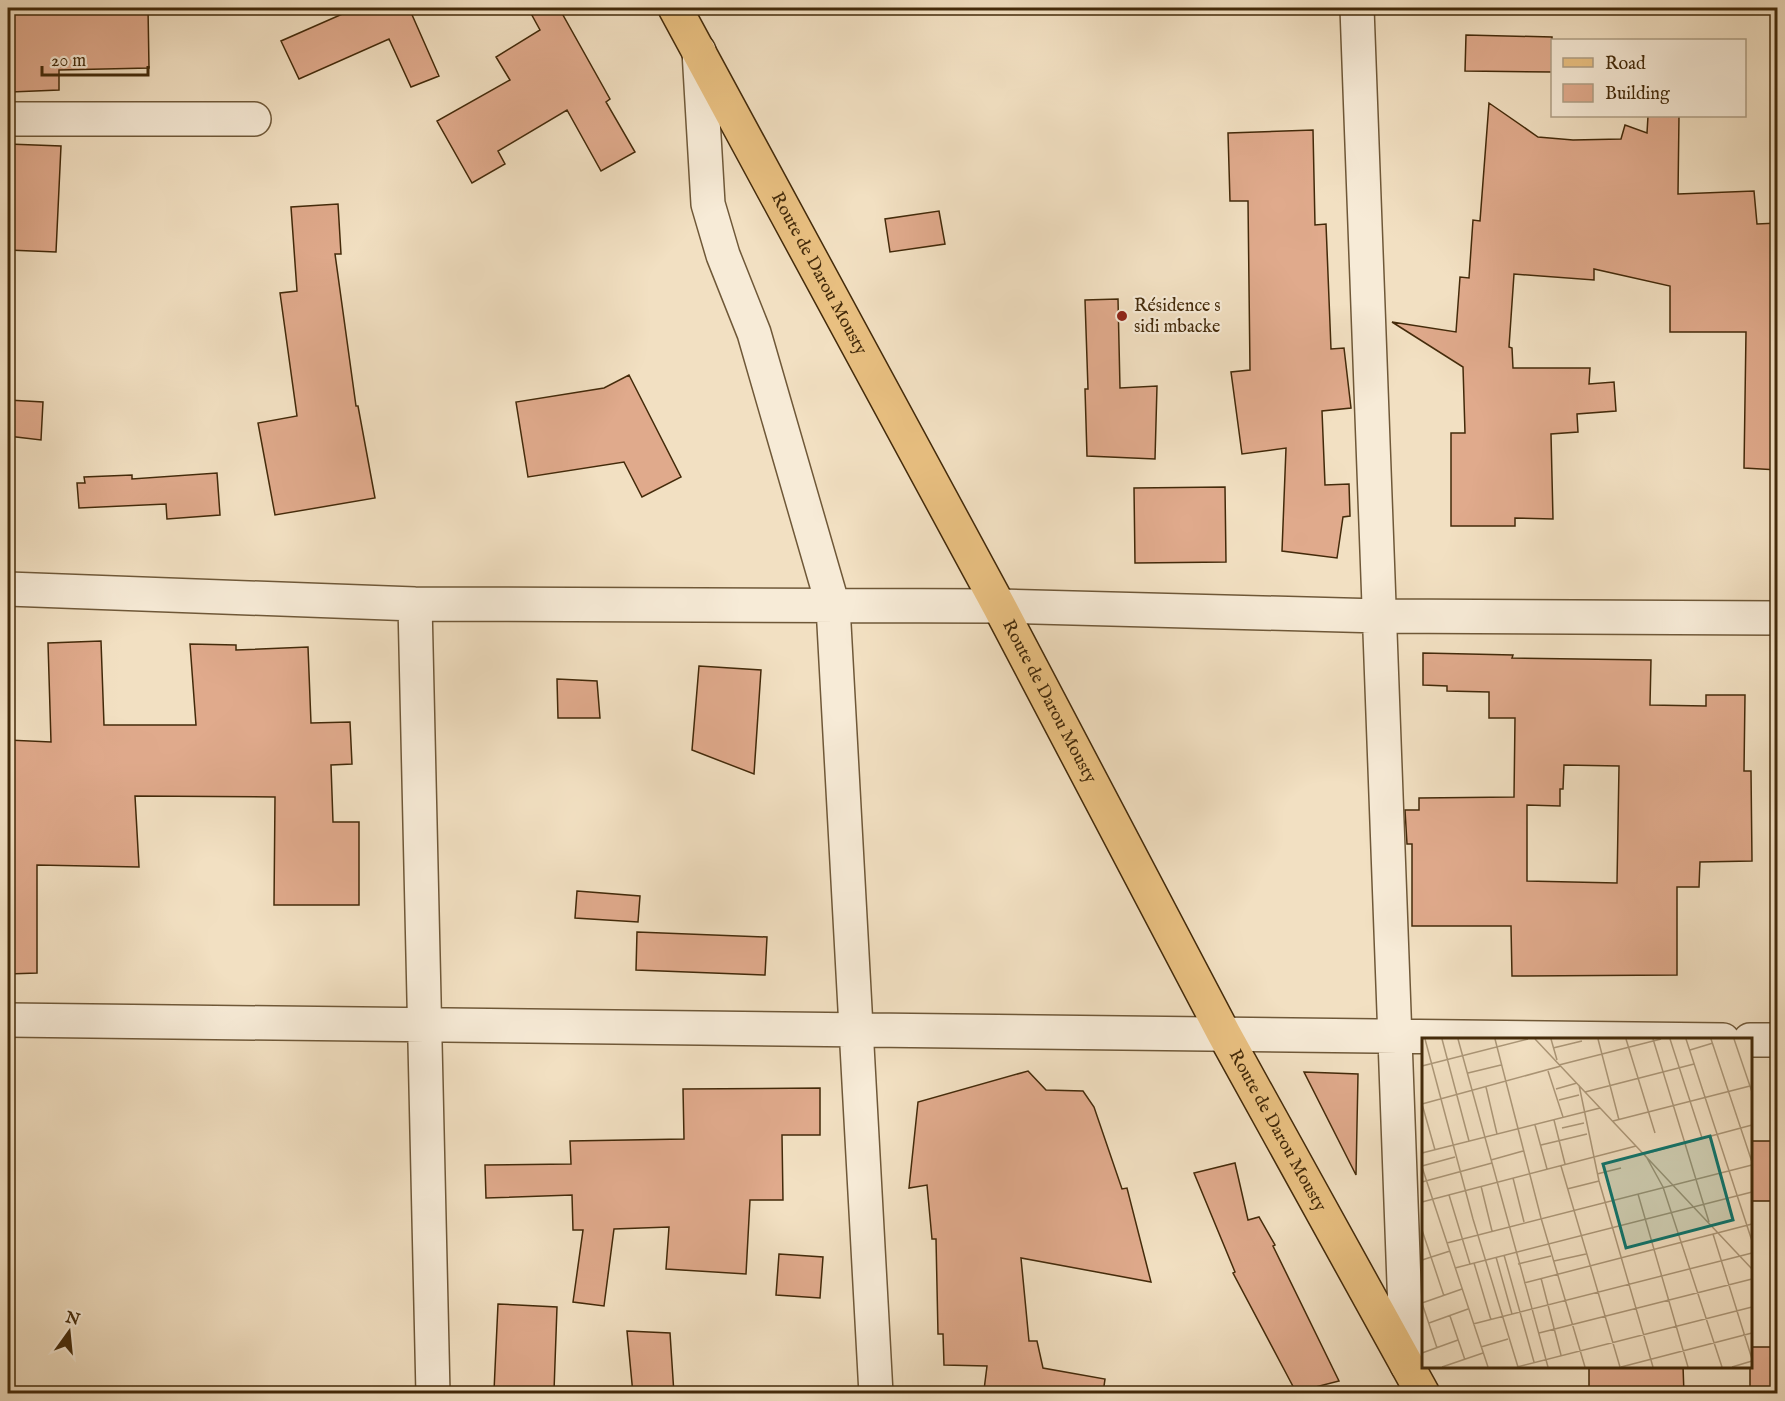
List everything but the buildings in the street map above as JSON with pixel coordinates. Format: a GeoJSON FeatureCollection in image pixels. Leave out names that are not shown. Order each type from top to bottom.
{"type":"FeatureCollection","features":[{"type":"Feature","properties":{"kind":"main road","name":"Route de Darou Mousty"},"geometry":{"type":"LineString","coordinates":[[675,8],[999,606],[1224,1034],[1423,1394]]}},
{"type":"Feature","properties":{"kind":"street"},"geometry":{"type":"LineString","coordinates":[[1357,8],[1407,1365]]}},
{"type":"Feature","properties":{"kind":"street"},"geometry":{"type":"LineString","coordinates":[[699,51],[708,204],[723,255],[754,333],[833,606],[876,1394]]}},
{"type":"Feature","properties":{"kind":"street"},"geometry":{"type":"LineString","coordinates":[[8,118],[254,119]]}},
{"type":"Feature","properties":{"kind":"street"},"geometry":{"type":"LineString","coordinates":[[8,589],[415,604],[999,606],[1380,616],[1778,618]]}},
{"type":"Feature","properties":{"kind":"street"},"geometry":{"type":"LineString","coordinates":[[415,604],[433,1394]]}},
{"type":"Feature","properties":{"kind":"street"},"geometry":{"type":"LineString","coordinates":[[8,1020],[1592,1038]]}},
{"type":"Feature","properties":{"kind":"street"},"geometry":{"type":"LineString","coordinates":[[1752,1040],[1778,1040]]}},
{"type":"Feature","properties":{"kind":"place","name":"Résidence s sidi mbacke"},"geometry":{"type":"Point","coordinates":[1122,316]}}]}
